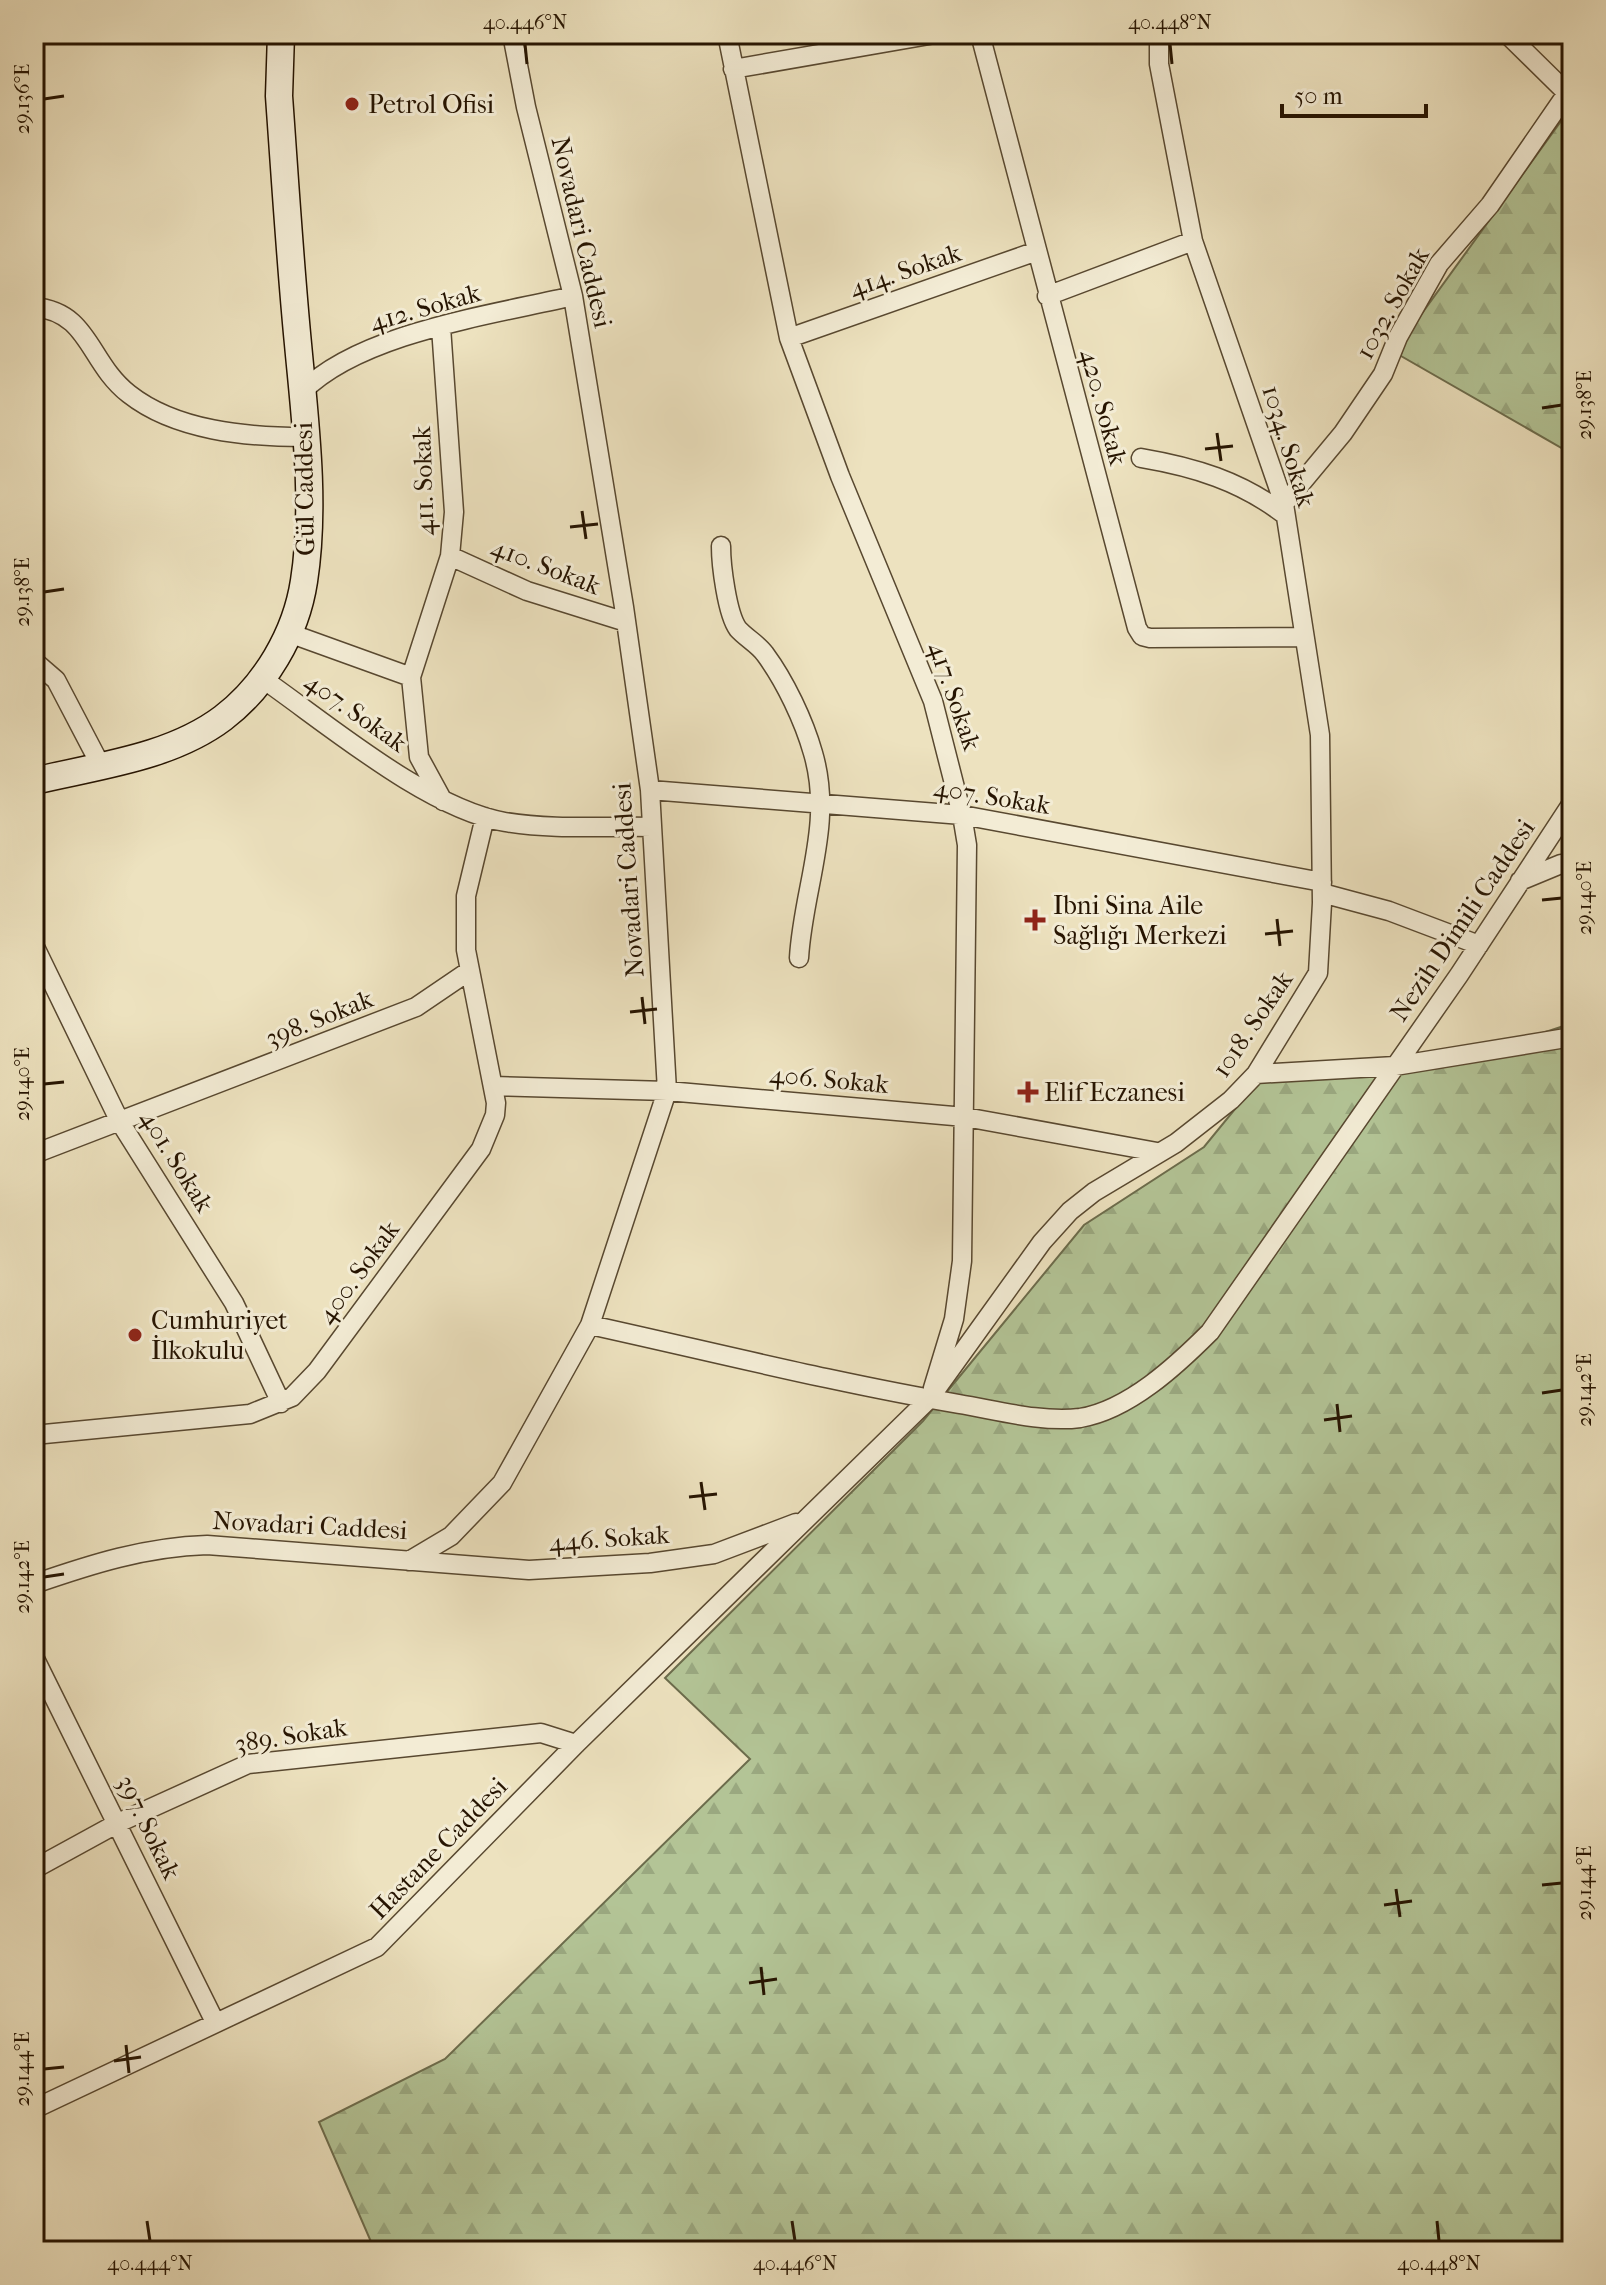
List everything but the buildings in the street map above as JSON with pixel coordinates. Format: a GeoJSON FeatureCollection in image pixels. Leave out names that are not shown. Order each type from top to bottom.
{"type":"FeatureCollection","features":[{"type":"Feature","properties":{"kind":"main road","name":"Gül Caddesi"},"geometry":{"type":"LineString","coordinates":[[34,781],[101,766],[188,739],[223,718],[263,679],[289,633],[304,581],[307,502],[302,392],[279,96],[281,34]]}},
{"type":"Feature","properties":{"kind":"street","name":"Novadari Caddesi"},"geometry":{"type":"LineString","coordinates":[[34,1584],[110,1558],[164,1546],[207,1545],[409,1561],[451,1536],[502,1483],[590,1325],[667,1091],[650,790],[626,622],[573,296],[526,107],[512,34]]}},
{"type":"Feature","properties":{"kind":"street","name":"417. Sokak"},"geometry":{"type":"LineString","coordinates":[[727,34],[789,338],[840,476],[933,701],[967,845],[962,1261],[954,1319],[929,1399]]}},
{"type":"Feature","properties":{"kind":"street"},"geometry":{"type":"LineString","coordinates":[[733,69],[935,34]]}},
{"type":"Feature","properties":{"kind":"street","name":"420. Sokak"},"geometry":{"type":"LineString","coordinates":[[980,34],[1137,628],[1142,636],[1302,637]]}},
{"type":"Feature","properties":{"kind":"street","name":"1034. Sokak"},"geometry":{"type":"LineString","coordinates":[[1159,34],[1159,64],[1193,241],[1284,509],[1320,735],[1322,888]]}},
{"type":"Feature","properties":{"kind":"street"},"geometry":{"type":"LineString","coordinates":[[1507,34],[1570,89]]}},
{"type":"Feature","properties":{"kind":"street","name":"1032. Sokak"},"geometry":{"type":"LineString","coordinates":[[1284,509],[1343,433],[1383,374],[1398,337],[1439,264],[1490,205],[1570,89]]}},
{"type":"Feature","properties":{"kind":"street"},"geometry":{"type":"LineString","coordinates":[[1047,296],[1193,241]]}},
{"type":"Feature","properties":{"kind":"street","name":"414. Sokak"},"geometry":{"type":"LineString","coordinates":[[789,338],[1037,251]]}},
{"type":"Feature","properties":{"kind":"street","name":"412. Sokak"},"geometry":{"type":"LineString","coordinates":[[302,392],[326,369],[346,358],[441,327],[573,296]]}},
{"type":"Feature","properties":{"kind":"street"},"geometry":{"type":"LineString","coordinates":[[34,307],[56,309],[74,322],[111,378],[131,396],[155,408],[204,427],[248,437],[304,437]]}},
{"type":"Feature","properties":{"kind":"street","name":"411. Sokak"},"geometry":{"type":"LineString","coordinates":[[441,327],[454,512],[450,556],[411,677],[419,757],[443,801]]}},
{"type":"Feature","properties":{"kind":"street"},"geometry":{"type":"LineString","coordinates":[[1141,458],[1201,470],[1252,491],[1284,509]]}},
{"type":"Feature","properties":{"kind":"street"},"geometry":{"type":"LineString","coordinates":[[721,546],[733,617],[738,629],[764,651],[813,753],[821,802],[821,832],[801,921],[799,958]]}},
{"type":"Feature","properties":{"kind":"street","name":"410. Sokak"},"geometry":{"type":"LineString","coordinates":[[450,556],[527,591],[626,622]]}},
{"type":"Feature","properties":{"kind":"street"},"geometry":{"type":"LineString","coordinates":[[289,633],[411,677]]}},
{"type":"Feature","properties":{"kind":"street"},"geometry":{"type":"LineString","coordinates":[[34,661],[56,680],[101,766]]}},
{"type":"Feature","properties":{"kind":"street","name":"407. Sokak"},"geometry":{"type":"LineString","coordinates":[[263,679],[443,801],[485,817],[525,824],[652,827]]}},
{"type":"Feature","properties":{"kind":"street","name":"407. Sokak"},"geometry":{"type":"LineString","coordinates":[[650,790],[962,815],[1322,888],[1479,945]]}},
{"type":"Feature","properties":{"kind":"street","name":"Nezih Dimili Caddesi"},"geometry":{"type":"LineString","coordinates":[[590,1325],[929,1399],[1061,1419],[1099,1413],[1182,1360],[1210,1332],[1479,945],[1572,803]]}},
{"type":"Feature","properties":{"kind":"street"},"geometry":{"type":"LineString","coordinates":[[469,971],[466,896],[485,817]]}},
{"type":"Feature","properties":{"kind":"street"},"geometry":{"type":"LineString","coordinates":[[1520,881],[1561,864],[1572,864]]}},
{"type":"Feature","properties":{"kind":"street","name":"1018. Sokak"},"geometry":{"type":"LineString","coordinates":[[806,1519],[929,1399],[1042,1242],[1070,1211],[1157,1152],[1176,1143],[1231,1100],[1256,1074],[1318,973],[1322,888]]}},
{"type":"Feature","properties":{"kind":"street","name":"401. Sokak"},"geometry":{"type":"LineString","coordinates":[[34,945],[120,1122],[234,1303],[281,1403]]}},
{"type":"Feature","properties":{"kind":"street","name":"400. Sokak"},"geometry":{"type":"LineString","coordinates":[[34,1435],[250,1414],[281,1403],[317,1371],[481,1149],[495,1115],[494,1086],[469,971]]}},
{"type":"Feature","properties":{"kind":"street","name":"398. Sokak"},"geometry":{"type":"LineString","coordinates":[[34,1154],[416,1007],[469,971]]}},
{"type":"Feature","properties":{"kind":"street"},"geometry":{"type":"LineString","coordinates":[[1256,1074],[1395,1066],[1572,1037]]}},
{"type":"Feature","properties":{"kind":"street","name":"406. Sokak"},"geometry":{"type":"LineString","coordinates":[[494,1086],[667,1091],[965,1117],[1157,1152]]}},
{"type":"Feature","properties":{"kind":"street","name":"446. Sokak"},"geometry":{"type":"LineString","coordinates":[[409,1561],[529,1570],[650,1563],[714,1554],[806,1519]]}},
{"type":"Feature","properties":{"kind":"street","name":"Hastane Caddesi"},"geometry":{"type":"LineString","coordinates":[[34,2109],[377,1947],[576,1744],[806,1519]]}},
{"type":"Feature","properties":{"kind":"street","name":"397. Sokak"},"geometry":{"type":"LineString","coordinates":[[34,1657],[215,2022]]}},
{"type":"Feature","properties":{"kind":"street","name":"389. Sokak"},"geometry":{"type":"LineString","coordinates":[[34,1869],[118,1823],[231,1769],[256,1762],[541,1733],[554,1734],[576,1744]]}},
{"type":"Feature","properties":{"kind":"green space"},"geometry":{"type":"Polygon","coordinates":[[[1572,106],[1572,454],[1394,352],[1572,106]]]}},
{"type":"Feature","properties":{"kind":"green space"},"geometry":{"type":"Polygon","coordinates":[[[1572,1023],[1572,2251],[375,2251],[319,2122],[445,2059],[750,1759],[665,1678],[923,1421],[1084,1225],[1204,1147],[1262,1076],[1419,1060],[1499,1045],[1572,1023]]]}},
{"type":"Feature","properties":{"kind":"place","name":"Petrol Ofisi"},"geometry":{"type":"Point","coordinates":[352,104]}},
{"type":"Feature","properties":{"kind":"place","name":"Ibni Sina Aile Sağlığı Merkezi"},"geometry":{"type":"Point","coordinates":[1035,920]}},
{"type":"Feature","properties":{"kind":"place","name":"Elif Eczanesi"},"geometry":{"type":"Point","coordinates":[1028,1092]}},
{"type":"Feature","properties":{"kind":"place","name":"Cumhuriyet İlkokulu"},"geometry":{"type":"Point","coordinates":[135,1335]}}]}
